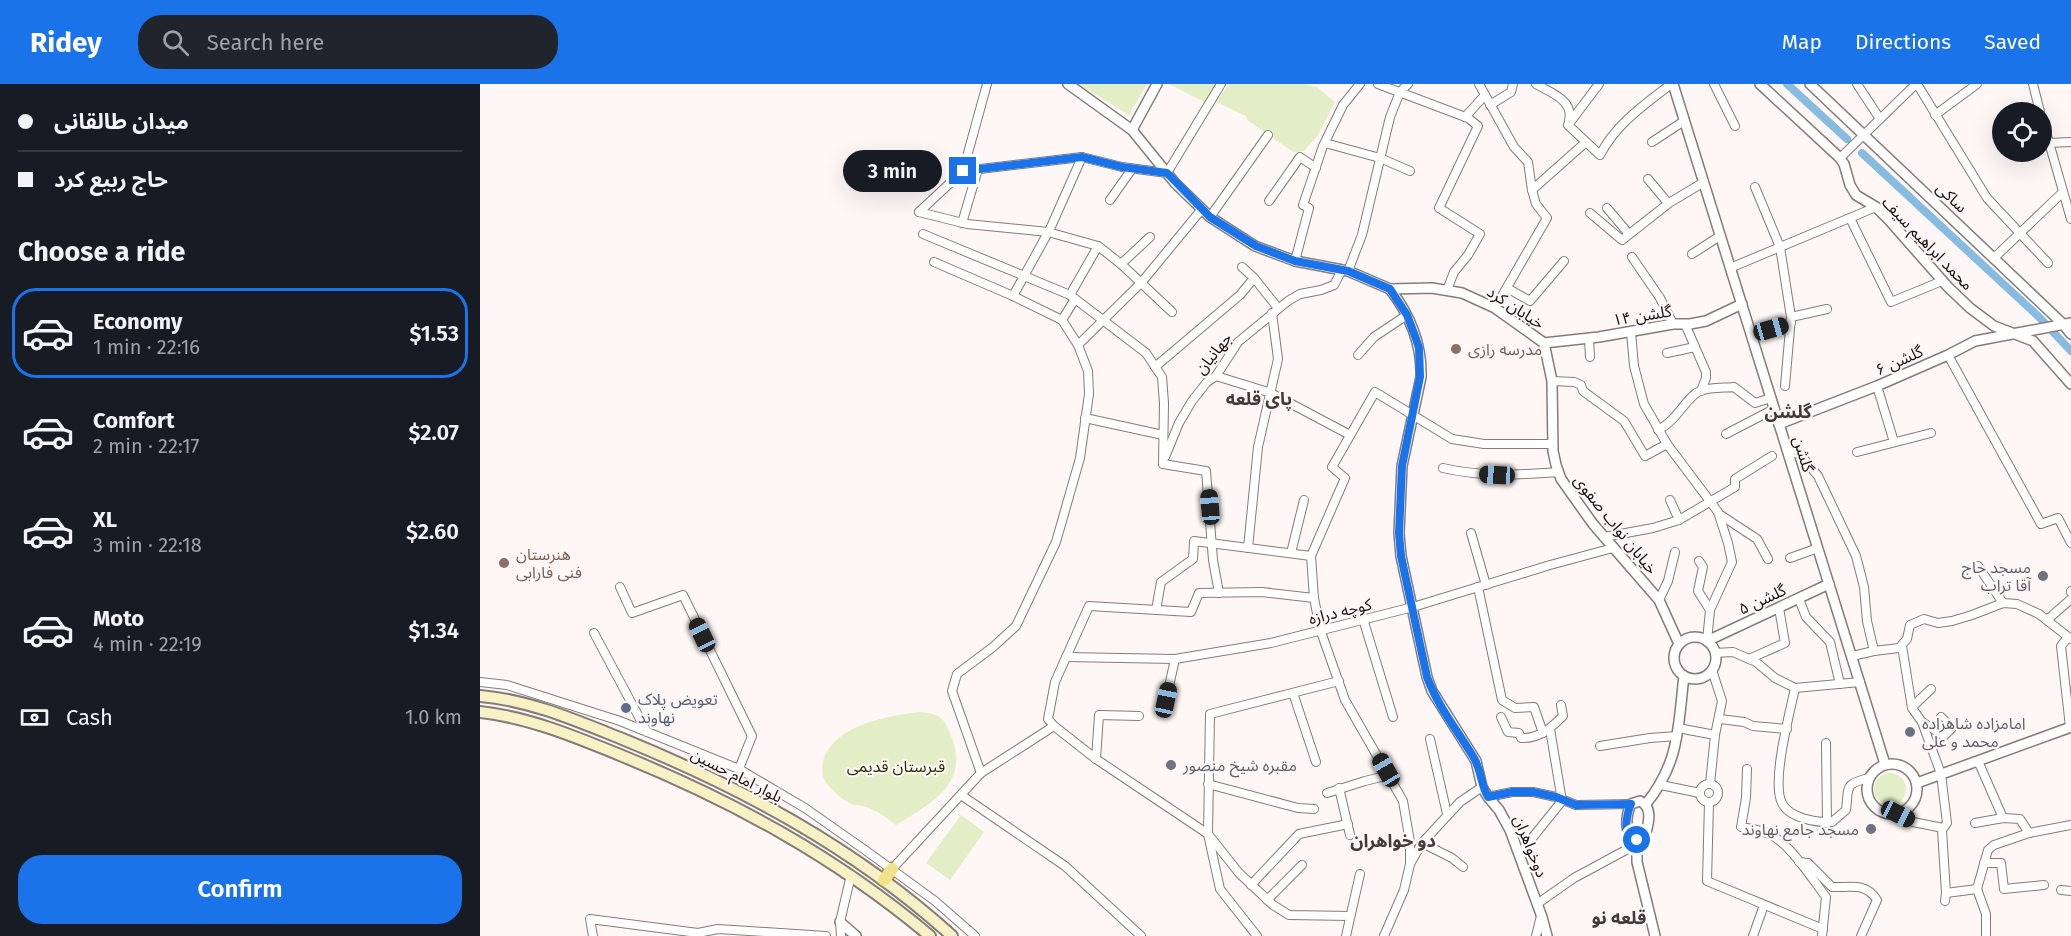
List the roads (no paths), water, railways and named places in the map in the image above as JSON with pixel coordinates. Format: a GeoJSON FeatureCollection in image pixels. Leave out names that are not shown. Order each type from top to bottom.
{"type":"FeatureCollection","features":[{"type":"Feature","properties":{"kind":"main road","name":"بلوار امام حسین"},"geometry":{"type":"LineString","coordinates":[[480,696],[507,700],[552,712],[672,759],[780,813],[888,874],[952,936]]}},
{"type":"Feature","properties":{"kind":"main road","name":"بلوار امام حسین"},"geometry":{"type":"LineString","coordinates":[[480,712],[508,717],[568,735],[666,774],[746,812],[851,874],[930,936]]}},
{"type":"Feature","properties":{"kind":"street"},"geometry":{"type":"LineString","coordinates":[[987,84],[963,171],[919,212],[962,223],[1048,232],[1098,246],[1121,264],[1172,312]]}},
{"type":"Feature","properties":{"kind":"street","name":"خیابان کرد"},"geometry":{"type":"LineString","coordinates":[[1068,84],[1132,130],[1167,173],[1210,217],[1256,246],[1295,261],[1345,270],[1390,289],[1447,290],[1462,293],[1495,308],[1544,344]]}},
{"type":"Feature","properties":{"kind":"street"},"geometry":{"type":"LineString","coordinates":[[1132,130],[1157,84]]}},
{"type":"Feature","properties":{"kind":"street"},"geometry":{"type":"LineString","coordinates":[[963,171],[1082,157],[1132,169],[1167,173],[1221,84]]}},
{"type":"Feature","properties":{"kind":"street"},"geometry":{"type":"LineString","coordinates":[[1295,261],[1309,208],[1303,205],[1316,168],[1343,105],[1360,84]]}},
{"type":"Feature","properties":{"kind":"street"},"geometry":{"type":"LineString","coordinates":[[1378,84],[1465,117],[1479,126],[1439,208],[1480,234],[1468,255],[1454,272],[1447,290]]}},
{"type":"Feature","properties":{"kind":"street"},"geometry":{"type":"LineString","coordinates":[[1345,270],[1362,235],[1390,117],[1400,92],[1408,84]]}},
{"type":"Feature","properties":{"kind":"street"},"geometry":{"type":"LineString","coordinates":[[1479,84],[1514,147],[1528,162],[1536,204],[1547,218],[1495,308]]}},
{"type":"Feature","properties":{"kind":"street"},"geometry":{"type":"LineString","coordinates":[[1490,105],[1511,92],[1513,84]]}},
{"type":"Feature","properties":{"kind":"street"},"geometry":{"type":"LineString","coordinates":[[1536,84],[1567,103],[1571,113],[1568,125]]}},
{"type":"Feature","properties":{"kind":"street"},"geometry":{"type":"LineString","coordinates":[[1568,125],[1599,84]]}},
{"type":"Feature","properties":{"kind":"street"},"geometry":{"type":"LineString","coordinates":[[1568,125],[1600,155],[1608,140],[1625,120],[1672,84]]}},
{"type":"Feature","properties":{"kind":"street","name":"گلشن"},"geometry":{"type":"LineString","coordinates":[[1672,84],[1886,764]]}},
{"type":"Feature","properties":{"kind":"street"},"geometry":{"type":"LineString","coordinates":[[1714,84],[1735,126]]}},
{"type":"Feature","properties":{"kind":"street","name":"محمد ابراهیم سیف"},"geometry":{"type":"LineString","coordinates":[[1760,84],[1840,158],[1856,195],[1876,207],[1942,281],[1970,308],[1994,326],[2033,341],[2071,384]]}},
{"type":"Feature","properties":{"kind":"street","name":"ساکی"},"geometry":{"type":"LineString","coordinates":[[1810,84],[2064,324],[2071,334]]}},
{"type":"Feature","properties":{"kind":"street"},"geometry":{"type":"LineString","coordinates":[[1857,84],[1880,119]]}},
{"type":"Feature","properties":{"kind":"street"},"geometry":{"type":"LineString","coordinates":[[1840,158],[1916,84],[1987,198],[2048,263]]}},
{"type":"Feature","properties":{"kind":"street"},"geometry":{"type":"LineString","coordinates":[[1935,115],[1977,84]]}},
{"type":"Feature","properties":{"kind":"street"},"geometry":{"type":"LineString","coordinates":[[2033,84],[2038,102]]}},
{"type":"Feature","properties":{"kind":"street"},"geometry":{"type":"LineString","coordinates":[[1465,117],[1485,95]]}},
{"type":"Feature","properties":{"kind":"street"},"geometry":{"type":"LineString","coordinates":[[1652,142],[1684,121]]}},
{"type":"Feature","properties":{"kind":"street"},"geometry":{"type":"LineString","coordinates":[[1210,217],[1268,135]]}},
{"type":"Feature","properties":{"kind":"street"},"geometry":{"type":"LineString","coordinates":[[1532,190],[1586,142]]}},
{"type":"Feature","properties":{"kind":"street"},"geometry":{"type":"LineString","coordinates":[[2052,143],[2071,142]]}},
{"type":"Feature","properties":{"kind":"street"},"geometry":{"type":"LineString","coordinates":[[1325,144],[1380,158],[1410,171]]}},
{"type":"Feature","properties":{"kind":"street"},"geometry":{"type":"LineString","coordinates":[[2052,156],[2071,219]]}},
{"type":"Feature","properties":{"kind":"street"},"geometry":{"type":"LineString","coordinates":[[1013,296],[1048,232],[1082,157]]}},
{"type":"Feature","properties":{"kind":"street"},"geometry":{"type":"LineString","coordinates":[[1269,201],[1300,157],[1316,168]]}},
{"type":"Feature","properties":{"kind":"street"},"geometry":{"type":"LineString","coordinates":[[962,223],[978,169]]}},
{"type":"Feature","properties":{"kind":"street"},"geometry":{"type":"LineString","coordinates":[[1110,200],[1132,169]]}},
{"type":"Feature","properties":{"kind":"street"},"geometry":{"type":"LineString","coordinates":[[1648,179],[1668,203]]}},
{"type":"Feature","properties":{"kind":"street"},"geometry":{"type":"LineString","coordinates":[[1590,213],[1622,240],[1668,203],[1704,182]]}},
{"type":"Feature","properties":{"kind":"street"},"geometry":{"type":"LineString","coordinates":[[1755,187],[1780,247],[1791,320],[1785,386]]}},
{"type":"Feature","properties":{"kind":"street"},"geometry":{"type":"LineString","coordinates":[[1994,258],[2063,192]]}},
{"type":"Feature","properties":{"kind":"street"},"geometry":{"type":"LineString","coordinates":[[1730,268],[1876,207]]}},
{"type":"Feature","properties":{"kind":"street"},"geometry":{"type":"LineString","coordinates":[[1607,208],[1629,234]]}},
{"type":"Feature","properties":{"kind":"street"},"geometry":{"type":"LineString","coordinates":[[1078,345],[1141,284],[1202,209]]}},
{"type":"Feature","properties":{"kind":"street"},"geometry":{"type":"LineString","coordinates":[[1850,218],[1891,302],[1942,281]]}},
{"type":"Feature","properties":{"kind":"street"},"geometry":{"type":"LineString","coordinates":[[923,234],[1072,297],[1146,353],[1162,377],[1162,464],[1206,471],[1213,560],[1219,593]]}},
{"type":"Feature","properties":{"kind":"street"},"geometry":{"type":"LineString","coordinates":[[1692,254],[1720,236]]}},
{"type":"Feature","properties":{"kind":"street"},"geometry":{"type":"LineString","coordinates":[[1121,264],[1150,237]]}},
{"type":"Feature","properties":{"kind":"street"},"geometry":{"type":"LineString","coordinates":[[1062,320],[1098,246]]}},
{"type":"Feature","properties":{"kind":"street"},"geometry":{"type":"LineString","coordinates":[[1632,257],[1660,298],[1673,324]]}},
{"type":"Feature","properties":{"kind":"street"},"geometry":{"type":"LineString","coordinates":[[1507,288],[1530,301],[1564,261]]}},
{"type":"Feature","properties":{"kind":"street"},"geometry":{"type":"LineString","coordinates":[[934,262],[1062,320],[1078,345],[1088,371],[1089,394],[1080,458],[1056,542],[1016,626],[957,674],[952,691],[981,773]]}},
{"type":"Feature","properties":{"kind":"street"},"geometry":{"type":"LineString","coordinates":[[1242,267],[1254,278],[1275,311],[1278,359],[1258,447],[1248,548]]}},
{"type":"Feature","properties":{"kind":"street","name":"جهانیان"},"geometry":{"type":"LineString","coordinates":[[1162,464],[1179,423],[1188,408],[1207,382],[1216,376],[1238,342],[1275,311],[1300,294],[1334,285],[1345,270]]}},
{"type":"Feature","properties":{"kind":"street"},"geometry":{"type":"LineString","coordinates":[[1155,367],[1240,295],[1254,278]]}},
{"type":"Feature","properties":{"kind":"street","name":"دوخواهران"},"geometry":{"type":"LineString","coordinates":[[1390,289],[1407,315],[1419,348],[1421,364],[1402,466],[1399,533],[1401,556],[1429,684],[1476,761],[1482,788],[1499,810],[1520,853],[1547,935]]}},
{"type":"Feature","properties":{"kind":"street","name":"گلشن ۱۴"},"geometry":{"type":"LineString","coordinates":[[1544,344],[1706,321],[1742,304]]}},
{"type":"Feature","properties":{"kind":"street"},"geometry":{"type":"LineString","coordinates":[[1751,334],[1827,309]]}},
{"type":"Feature","properties":{"kind":"street"},"geometry":{"type":"LineString","coordinates":[[1358,355],[1374,337],[1407,315]]}},
{"type":"Feature","properties":{"kind":"street"},"geometry":{"type":"LineString","coordinates":[[1685,324],[1706,372],[1701,391]]}},
{"type":"Feature","properties":{"kind":"street","name":"گلشن ۶"},"geometry":{"type":"LineString","coordinates":[[1779,424],[1877,386],[1975,341],[2064,324]]}},
{"type":"Feature","properties":{"kind":"street"},"geometry":{"type":"LineString","coordinates":[[1631,332],[1634,366],[1644,404],[1658,430],[1719,514],[1757,539],[1768,559]]}},
{"type":"Feature","properties":{"kind":"street"},"geometry":{"type":"LineString","coordinates":[[1589,339],[1590,357]]}},
{"type":"Feature","properties":{"kind":"street","name":"خیابان نواب صفوی"},"geometry":{"type":"LineString","coordinates":[[1544,344],[1552,381],[1553,444],[1558,472],[1567,489],[1604,537],[1659,600],[1679,644]]}},
{"type":"Feature","properties":{"kind":"street"},"geometry":{"type":"LineString","coordinates":[[1667,353],[1695,347]]}},
{"type":"Feature","properties":{"kind":"street"},"geometry":{"type":"LineString","coordinates":[[1948,355],[2041,524],[2058,518],[2071,543]]}},
{"type":"Feature","properties":{"kind":"street"},"geometry":{"type":"LineString","coordinates":[[1216,376],[1271,393],[1350,435]]}},
{"type":"Feature","properties":{"kind":"street"},"geometry":{"type":"LineString","coordinates":[[1552,381],[1574,382],[1581,386],[1583,391],[1624,421],[1645,456],[1667,444]]}},
{"type":"Feature","properties":{"kind":"street"},"geometry":{"type":"LineString","coordinates":[[1877,386],[1894,442]]}},
{"type":"Feature","properties":{"kind":"street"},"geometry":{"type":"LineString","coordinates":[[1658,430],[1668,425],[1692,396],[1701,391],[1734,387],[1755,403],[1771,398]]}},
{"type":"Feature","properties":{"kind":"street"},"geometry":{"type":"LineString","coordinates":[[1384,936],[1404,890],[1410,864],[1410,842],[1403,801],[1345,700],[1320,629],[1314,598],[1311,556],[1345,478],[1332,467],[1375,392],[1452,439],[1484,444],[1553,444]]}},
{"type":"Feature","properties":{"kind":"street"},"geometry":{"type":"LineString","coordinates":[[1726,434],[1774,409]]}},
{"type":"Feature","properties":{"kind":"street"},"geometry":{"type":"LineString","coordinates":[[1085,418],[1163,435]]}},
{"type":"Feature","properties":{"kind":"street"},"geometry":{"type":"LineString","coordinates":[[1857,452],[1931,432]]}},
{"type":"Feature","properties":{"kind":"street"},"geometry":{"type":"LineString","coordinates":[[1788,452],[1800,454],[1818,476],[1856,556],[1864,586],[1867,621],[1874,651]]}},
{"type":"Feature","properties":{"kind":"street"},"geometry":{"type":"LineString","coordinates":[[1604,537],[1653,528],[1679,520],[1735,487],[1735,479],[1772,456]]}},
{"type":"Feature","properties":{"kind":"street"},"geometry":{"type":"LineString","coordinates":[[1443,468],[1465,473],[1514,475],[1558,472]]}},
{"type":"Feature","properties":{"kind":"street"},"geometry":{"type":"LineString","coordinates":[[1291,553],[1304,500]]}},
{"type":"Feature","properties":{"kind":"street"},"geometry":{"type":"LineString","coordinates":[[1670,500],[1679,520]]}},
{"type":"Feature","properties":{"kind":"street"},"geometry":{"type":"LineString","coordinates":[[1707,641],[1710,610],[1731,562],[1719,514]]}},
{"type":"Feature","properties":{"kind":"street"},"geometry":{"type":"LineString","coordinates":[[1471,532],[1502,700],[1515,708],[1534,707],[1547,731],[1562,801]]}},
{"type":"Feature","properties":{"kind":"street"},"geometry":{"type":"LineString","coordinates":[[1156,610],[1161,582],[1192,559],[1194,541],[1311,556]]}},
{"type":"Feature","properties":{"kind":"street","name":"کوچه درازه"},"geometry":{"type":"LineString","coordinates":[[1066,657],[1175,659],[1271,643],[1413,607],[1613,548]]}},
{"type":"Feature","properties":{"kind":"street"},"geometry":{"type":"LineString","coordinates":[[1790,558],[1818,548]]}},
{"type":"Feature","properties":{"kind":"street"},"geometry":{"type":"LineString","coordinates":[[1659,600],[1668,580],[1674,552]]}},
{"type":"Feature","properties":{"kind":"street"},"geometry":{"type":"LineString","coordinates":[[1699,561],[1703,567],[1698,591],[1710,610]]}},
{"type":"Feature","properties":{"kind":"street"},"geometry":{"type":"LineString","coordinates":[[1978,566],[2003,603]]}},
{"type":"Feature","properties":{"kind":"street","name":"گلشن ۵"},"geometry":{"type":"LineString","coordinates":[[1707,641],[1829,584]]}},
{"type":"Feature","properties":{"kind":"street"},"geometry":{"type":"LineString","coordinates":[[620,587],[632,614],[682,595],[752,735],[739,769]]}},
{"type":"Feature","properties":{"kind":"street"},"geometry":{"type":"LineString","coordinates":[[1314,598],[1262,592],[1199,593],[1191,612],[1089,606],[1055,682],[1048,719],[1096,759],[1208,834],[1239,873],[1267,900],[1289,915],[1350,916]]}},
{"type":"Feature","properties":{"kind":"street"},"geometry":{"type":"LineString","coordinates":[[1799,599],[1806,616],[1830,642],[1840,684]]}},
{"type":"Feature","properties":{"kind":"street"},"geometry":{"type":"LineString","coordinates":[[2047,620],[2071,599]]}},
{"type":"Feature","properties":{"kind":"street"},"geometry":{"type":"LineString","coordinates":[[1852,656],[1899,648],[1907,639],[1910,625],[1924,619],[1938,623],[1952,621],[2003,603],[2018,604],[2028,608],[2070,638],[2061,646],[2071,727],[1917,783]]}},
{"type":"Feature","properties":{"kind":"street"},"geometry":{"type":"LineString","coordinates":[[1749,659],[1785,643],[1779,608]]}},
{"type":"Feature","properties":{"kind":"street"},"geometry":{"type":"LineString","coordinates":[[1363,619],[1393,717]]}},
{"type":"Feature","properties":{"kind":"street"},"geometry":{"type":"LineString","coordinates":[[594,633],[647,732]]}},
{"type":"Feature","properties":{"kind":"street"},"geometry":{"type":"LineString","coordinates":[[1690,638],[1707,641],[1715,652],[1712,670],[1699,678],[1684,676],[1677,669],[1674,661],[1679,644],[1690,638]]}},
{"type":"Feature","properties":{"kind":"street"},"geometry":{"type":"LineString","coordinates":[[1902,646],[1912,707],[1922,722],[1941,774],[1947,823],[1942,830],[1946,897],[1977,889]]}},
{"type":"Feature","properties":{"kind":"street"},"geometry":{"type":"LineString","coordinates":[[1715,652],[1733,652],[1756,662],[1775,678],[1795,688],[1860,682]]}},
{"type":"Feature","properties":{"kind":"street"},"geometry":{"type":"LineString","coordinates":[[1166,700],[1175,659]]}},
{"type":"Feature","properties":{"kind":"street"},"geometry":{"type":"LineString","coordinates":[[1710,784],[1722,701],[1712,670]]}},
{"type":"Feature","properties":{"kind":"street"},"geometry":{"type":"LineString","coordinates":[[1646,804],[1661,785],[1672,759],[1678,732],[1684,676]]}},
{"type":"Feature","properties":{"kind":"street"},"geometry":{"type":"LineString","coordinates":[[1257,936],[1220,889],[1208,834],[1210,714],[1339,681]]}},
{"type":"Feature","properties":{"kind":"street"},"geometry":{"type":"LineString","coordinates":[[480,682],[507,685],[620,721],[739,769],[805,808],[888,874],[935,901],[975,936]]}},
{"type":"Feature","properties":{"kind":"street"},"geometry":{"type":"LineString","coordinates":[[1795,688],[1786,729],[1779,788],[1782,804],[1801,818],[1832,822],[1846,810],[1849,786],[1852,782],[1869,778]]}},
{"type":"Feature","properties":{"kind":"street"},"geometry":{"type":"LineString","coordinates":[[1912,707],[1931,689]]}},
{"type":"Feature","properties":{"kind":"street"},"geometry":{"type":"LineString","coordinates":[[1293,693],[1316,762]]}},
{"type":"Feature","properties":{"kind":"street"},"geometry":{"type":"LineString","coordinates":[[1501,717],[1508,732],[1519,733],[1521,738],[1531,739],[1547,731],[1563,716],[1561,705]]}},
{"type":"Feature","properties":{"kind":"street"},"geometry":{"type":"LineString","coordinates":[[1096,759],[1099,715],[1139,716]]}},
{"type":"Feature","properties":{"kind":"street"},"geometry":{"type":"LineString","coordinates":[[1922,722],[1944,736],[1952,728],[1941,717]]}},
{"type":"Feature","properties":{"kind":"street"},"geometry":{"type":"LineString","coordinates":[[1720,719],[1744,722],[1753,726],[1786,729]]}},
{"type":"Feature","properties":{"kind":"street"},"geometry":{"type":"LineString","coordinates":[[888,874],[981,773],[1054,726]]}},
{"type":"Feature","properties":{"kind":"street"},"geometry":{"type":"LineString","coordinates":[[1600,746],[1678,732],[1716,735]]}},
{"type":"Feature","properties":{"kind":"street"},"geometry":{"type":"LineString","coordinates":[[1430,739],[1447,813]]}},
{"type":"Feature","properties":{"kind":"street"},"geometry":{"type":"LineString","coordinates":[[1826,743],[1827,823]]}},
{"type":"Feature","properties":{"kind":"street"},"geometry":{"type":"LineString","coordinates":[[1978,761],[2003,818]]}},
{"type":"Feature","properties":{"kind":"street"},"geometry":{"type":"LineString","coordinates":[[1898,814],[1911,806],[1917,791],[1917,783],[1914,776],[1901,765],[1886,764],[1879,767],[1869,778],[1866,792],[1872,805],[1883,813],[1898,814],[1913,822],[1943,828]]}},
{"type":"Feature","properties":{"kind":"street"},"geometry":{"type":"LineString","coordinates":[[1709,802],[1707,881],[1823,933],[1826,897],[1799,862],[1775,836],[1741,827],[1748,769]]}},
{"type":"Feature","properties":{"kind":"street"},"geometry":{"type":"LineString","coordinates":[[1328,793],[1389,775]]}},
{"type":"Feature","properties":{"kind":"street"},"geometry":{"type":"LineString","coordinates":[[1208,784],[1298,808],[1314,809]]}},
{"type":"Feature","properties":{"kind":"street"},"geometry":{"type":"LineString","coordinates":[[1700,793],[1704,785],[1710,784],[1716,787],[1717,798],[1709,802]]}},
{"type":"Feature","properties":{"kind":"street"},"geometry":{"type":"LineString","coordinates":[[1661,785],[1700,793]]}},
{"type":"Feature","properties":{"kind":"street"},"geometry":{"type":"LineString","coordinates":[[1339,788],[1350,835]]}},
{"type":"Feature","properties":{"kind":"street"},"geometry":{"type":"LineString","coordinates":[[1410,864],[1422,843],[1447,813],[1482,788]]}},
{"type":"Feature","properties":{"kind":"street"},"geometry":{"type":"LineString","coordinates":[[1488,797],[1512,792],[1533,792],[1556,797],[1576,805],[1631,804],[1640,801],[1646,804],[1649,810],[1647,832],[1643,837],[1574,878],[1537,904]]}},
{"type":"Feature","properties":{"kind":"street"},"geometry":{"type":"LineString","coordinates":[[1700,793],[1702,798],[1709,802]]}},
{"type":"Feature","properties":{"kind":"street"},"geometry":{"type":"LineString","coordinates":[[961,795],[1065,866],[1141,936]]}},
{"type":"Feature","properties":{"kind":"street"},"geometry":{"type":"LineString","coordinates":[[1520,853],[1562,801]]}},
{"type":"Feature","properties":{"kind":"street"},"geometry":{"type":"LineString","coordinates":[[1631,804],[1627,832],[1637,842]]}},
{"type":"Feature","properties":{"kind":"street"},"geometry":{"type":"LineString","coordinates":[[1975,823],[2003,818],[2020,819],[2029,833]]}},
{"type":"Feature","properties":{"kind":"street"},"geometry":{"type":"LineString","coordinates":[[1251,885],[1299,834],[1348,824]]}},
{"type":"Feature","properties":{"kind":"street"},"geometry":{"type":"LineString","coordinates":[[1986,936],[1986,914],[1977,889],[1988,850],[1994,845],[2029,833],[2071,825]]}},
{"type":"Feature","properties":{"kind":"street"},"geometry":{"type":"LineString","coordinates":[[1637,842],[1637,862],[1655,936]]}},
{"type":"Feature","properties":{"kind":"street"},"geometry":{"type":"LineString","coordinates":[[1422,843],[1452,858],[1463,867]]}},
{"type":"Feature","properties":{"kind":"street"},"geometry":{"type":"LineString","coordinates":[[1799,862],[1808,863],[1832,887],[1864,887],[1872,892],[1877,900],[1860,935]]}},
{"type":"Feature","properties":{"kind":"street"},"geometry":{"type":"LineString","coordinates":[[1984,863],[2001,863],[2004,889],[2044,885]]}},
{"type":"Feature","properties":{"kind":"street"},"geometry":{"type":"LineString","coordinates":[[1267,900],[1302,865]]}},
{"type":"Feature","properties":{"kind":"street"},"geometry":{"type":"LineString","coordinates":[[841,936],[840,922],[851,874]]}},
{"type":"Feature","properties":{"kind":"street"},"geometry":{"type":"LineString","coordinates":[[1346,936],[1360,874]]}},
{"type":"Feature","properties":{"kind":"street"},"geometry":{"type":"LineString","coordinates":[[2061,890],[2071,891]]}},
{"type":"Feature","properties":{"kind":"street"},"geometry":{"type":"LineString","coordinates":[[1753,936],[1764,905]]}},
{"type":"Feature","properties":{"kind":"street"},"geometry":{"type":"LineString","coordinates":[[1536,936],[1541,914]]}},
{"type":"Feature","properties":{"kind":"street"},"geometry":{"type":"LineString","coordinates":[[593,936],[590,919],[697,935],[719,932],[826,936]]}},
{"type":"Feature","properties":{"kind":"street"},"geometry":{"type":"LineString","coordinates":[[840,922],[856,936]]}},
{"type":"Feature","properties":{"kind":"waterway"},"geometry":{"type":"LineString","coordinates":[[1787,84],[1847,139]]}},
{"type":"Feature","properties":{"kind":"waterway"},"geometry":{"type":"LineString","coordinates":[[1862,153],[2039,317],[2071,351]]}},
{"type":"Feature","properties":{"kind":"place","name":"مدرسه رازی"},"geometry":{"type":"Point","coordinates":[1456,349]}},
{"type":"Feature","properties":{"kind":"place","name":"هنرستان فنی فارابی"},"geometry":{"type":"Point","coordinates":[504,563]}},
{"type":"Feature","properties":{"kind":"place","name":"مسجد حاج آقا تراب"},"geometry":{"type":"Point","coordinates":[2043,576]}},
{"type":"Feature","properties":{"kind":"place","name":"تعویض پلاک نهاوند"},"geometry":{"type":"Point","coordinates":[626,708]}},
{"type":"Feature","properties":{"kind":"place","name":"امامزاده شاهزاده محمد و علی"},"geometry":{"type":"Point","coordinates":[1910,732]}},
{"type":"Feature","properties":{"kind":"place","name":"مقبره شیخ منصور"},"geometry":{"type":"Point","coordinates":[1171,765]}},
{"type":"Feature","properties":{"kind":"place","name":"مسجد جامع نهاوند"},"geometry":{"type":"Point","coordinates":[1871,829]}},
{"type":"Feature","properties":{"kind":"district","name":"پای قلعه"},"geometry":{"type":"Point","coordinates":[1259,399]}},
{"type":"Feature","properties":{"kind":"district","name":"گلشن"},"geometry":{"type":"Point","coordinates":[1788,412]}},
{"type":"Feature","properties":{"kind":"district","name":"دو خواهران"},"geometry":{"type":"Point","coordinates":[1393,841]}},
{"type":"Feature","properties":{"kind":"district","name":"قلعه نو"},"geometry":{"type":"Point","coordinates":[1619,918]}},
{"type":"Feature","properties":{"kind":"park label","name":"قبرستان قدیمی"},"geometry":{"type":"Point","coordinates":[896,766]}}]}
